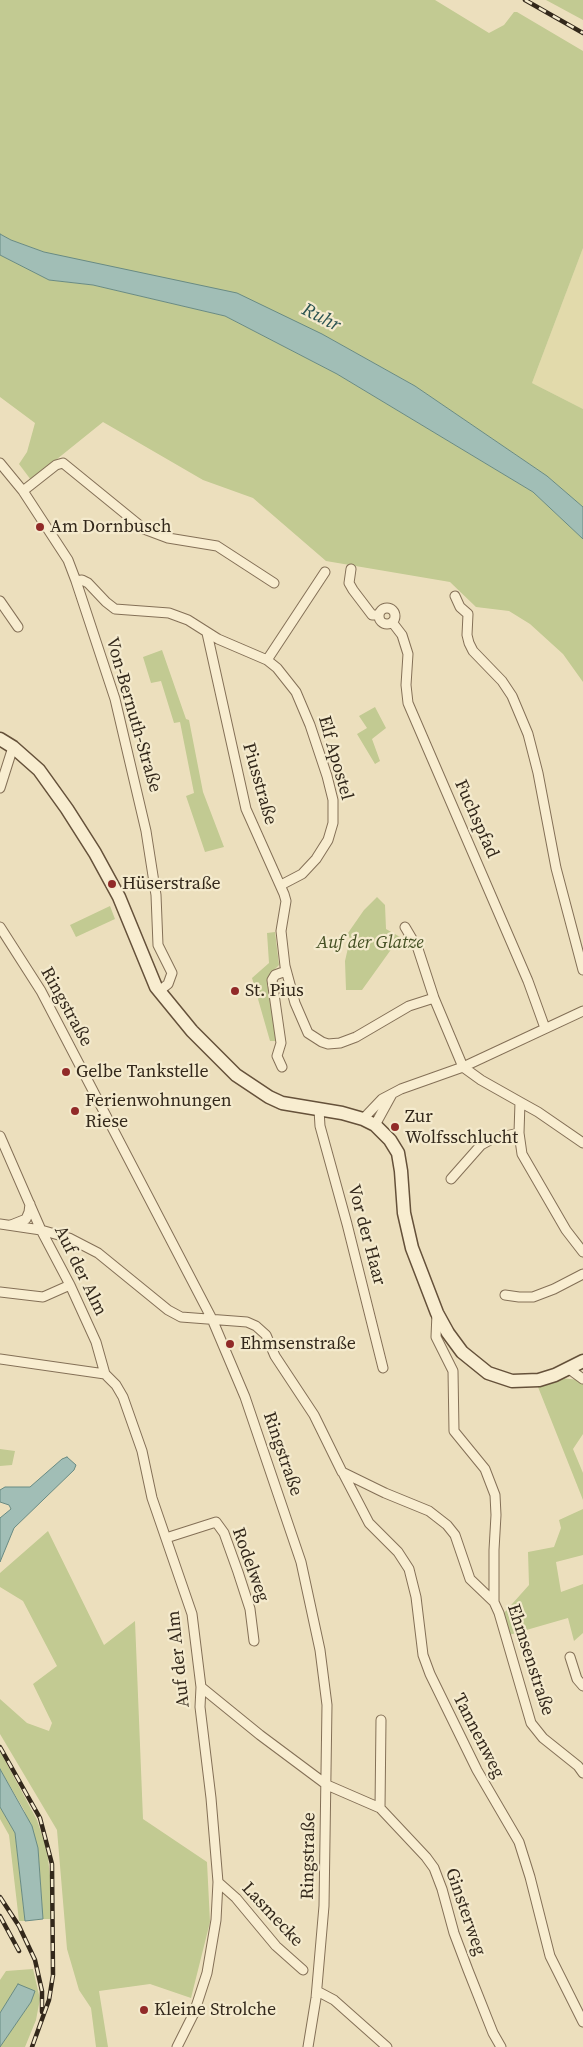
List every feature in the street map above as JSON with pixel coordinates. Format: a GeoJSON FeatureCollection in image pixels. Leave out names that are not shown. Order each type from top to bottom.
{"type":"FeatureCollection","features":[{"type":"Feature","properties":{"kind":"street","name":"Von-Bernuth-Straße"},"geometry":{"type":"LineString","coordinates":[[0,463],[23,491],[61,548],[76,580],[121,720],[143,811],[156,896],[157,940],[172,973],[168,984],[159,991]]}},
{"type":"Feature","properties":{"kind":"street"},"geometry":{"type":"LineString","coordinates":[[23,491],[56,465],[64,463],[144,529],[168,538],[217,546],[274,583]]}},
{"type":"Feature","properties":{"kind":"street","name":"Fuchspfad"},"geometry":{"type":"LineString","coordinates":[[351,570],[349,583],[372,614],[379,614],[384,608],[392,610],[395,615],[392,622],[402,635],[408,654],[406,685],[408,703],[528,981],[545,1028]]}},
{"type":"Feature","properties":{"kind":"street"},"geometry":{"type":"LineString","coordinates":[[266,660],[325,572]]}},
{"type":"Feature","properties":{"kind":"street","name":"Elf Apostel"},"geometry":{"type":"LineString","coordinates":[[76,580],[88,583],[106,602],[115,608],[169,613],[188,620],[207,633],[266,660],[283,675],[296,692],[324,764],[333,807],[331,832],[316,859],[302,874],[281,885]]}},
{"type":"Feature","properties":{"kind":"street"},"geometry":{"type":"LineString","coordinates":[[455,596],[460,607],[468,614],[467,635],[473,651],[502,681],[512,696],[528,734],[538,773],[556,868],[583,970]]}},
{"type":"Feature","properties":{"kind":"street"},"geometry":{"type":"LineString","coordinates":[[0,601],[18,627]]}},
{"type":"Feature","properties":{"kind":"street","name":"Piusstraße"},"geometry":{"type":"LineString","coordinates":[[207,633],[246,809],[281,885],[286,902],[281,931],[286,971],[295,1003],[308,1033],[317,1040],[328,1044],[340,1043],[356,1037],[409,1006],[434,998]]}},
{"type":"Feature","properties":{"kind":"street"},"geometry":{"type":"LineString","coordinates":[[0,739],[13,747],[38,770],[53,788],[95,853],[124,908],[148,970],[159,991],[192,1031],[245,1082],[282,1103],[369,1122],[390,1140],[398,1153],[404,1213],[409,1238],[437,1313],[448,1333],[462,1352],[488,1373],[512,1381],[526,1382],[555,1375],[583,1361]]}},
{"type":"Feature","properties":{"kind":"street"},"geometry":{"type":"LineString","coordinates":[[0,788],[13,747]]}},
{"type":"Feature","properties":{"kind":"street","name":"Ringstraße"},"geometry":{"type":"LineString","coordinates":[[0,927],[41,991],[212,1319],[245,1397],[301,1562],[315,1623],[327,1705],[324,1906],[317,1991],[308,2047]]}},
{"type":"Feature","properties":{"kind":"street"},"geometry":{"type":"LineString","coordinates":[[405,927],[418,949],[434,998],[463,1067],[481,1080],[538,1112],[583,1143]]}},
{"type":"Feature","properties":{"kind":"street"},"geometry":{"type":"LineString","coordinates":[[282,1067],[277,1056],[281,1043],[272,980],[275,975],[286,971]]}},
{"type":"Feature","properties":{"kind":"street"},"geometry":{"type":"LineString","coordinates":[[369,1122],[376,1104],[392,1094],[420,1081],[463,1067],[583,1010]]}},
{"type":"Feature","properties":{"kind":"street"},"geometry":{"type":"LineString","coordinates":[[520,1102],[518,1133],[522,1154],[544,1195],[566,1230],[583,1252]]}},
{"type":"Feature","properties":{"kind":"street","name":"Vor der Haar"},"geometry":{"type":"LineString","coordinates":[[319,1110],[320,1126],[383,1368]]}},
{"type":"Feature","properties":{"kind":"street"},"geometry":{"type":"LineString","coordinates":[[451,1179],[481,1145],[492,1139],[518,1133]]}},
{"type":"Feature","properties":{"kind":"street","name":"Auf der Alm"},"geometry":{"type":"LineString","coordinates":[[0,1136],[41,1230],[70,1285],[96,1342],[105,1374],[116,1385],[123,1397],[142,1451],[152,1498],[191,1608],[201,1687],[200,1707],[211,1798],[218,1882],[216,1920],[206,1973],[194,2013],[177,2047]]}},
{"type":"Feature","properties":{"kind":"street"},"geometry":{"type":"LineString","coordinates":[[11,1226],[26,1219],[30,1203]]}},
{"type":"Feature","properties":{"kind":"street"},"geometry":{"type":"LineString","coordinates":[[0,1224],[41,1230],[69,1238],[98,1253],[168,1310],[181,1317],[237,1321],[252,1324],[266,1335],[275,1356],[314,1415],[342,1472]]}},
{"type":"Feature","properties":{"kind":"street"},"geometry":{"type":"LineString","coordinates":[[505,1294],[519,1297],[533,1296],[554,1289],[583,1274]]}},
{"type":"Feature","properties":{"kind":"street"},"geometry":{"type":"LineString","coordinates":[[0,1292],[43,1297],[70,1285]]}},
{"type":"Feature","properties":{"kind":"street"},"geometry":{"type":"LineString","coordinates":[[437,1313],[436,1338],[454,1371],[454,1431],[485,1469],[495,1495],[494,1602]]}},
{"type":"Feature","properties":{"kind":"street"},"geometry":{"type":"LineString","coordinates":[[0,1359],[105,1374]]}},
{"type":"Feature","properties":{"kind":"street"},"geometry":{"type":"LineString","coordinates":[[568,1368],[583,1379]]}},
{"type":"Feature","properties":{"kind":"street","name":"Ehmsenstraße"},"geometry":{"type":"LineString","coordinates":[[342,1472],[385,1493],[429,1511],[440,1518],[452,1530],[458,1540],[472,1583],[494,1602],[501,1619],[530,1723],[543,1738],[578,1766],[583,1774]]}},
{"type":"Feature","properties":{"kind":"street","name":"Tannenweg"},"geometry":{"type":"LineString","coordinates":[[342,1472],[369,1523],[394,1547],[406,1562],[414,1589],[423,1655],[430,1674],[476,1770],[519,1842],[550,1956],[583,2022]]}},
{"type":"Feature","properties":{"kind":"street","name":"Rodelweg"},"geometry":{"type":"LineString","coordinates":[[166,1538],[216,1522],[224,1533],[250,1609],[254,1641]]}},
{"type":"Feature","properties":{"kind":"street"},"geometry":{"type":"LineString","coordinates":[[570,1657],[577,1679],[583,1686]]}},
{"type":"Feature","properties":{"kind":"street","name":"Ginsterweg"},"geometry":{"type":"LineString","coordinates":[[201,1687],[326,1785],[380,1808],[426,1857],[434,1868],[468,1970],[493,2033],[502,2047]]}},
{"type":"Feature","properties":{"kind":"street"},"geometry":{"type":"LineString","coordinates":[[380,1808],[381,1720]]}},
{"type":"Feature","properties":{"kind":"street","name":"Lasmecke"},"geometry":{"type":"LineString","coordinates":[[218,1882],[236,1898],[276,1946],[303,1970]]}},
{"type":"Feature","properties":{"kind":"street"},"geometry":{"type":"LineString","coordinates":[[317,1991],[334,2000],[387,2047]]}},
{"type":"Feature","properties":{"kind":"shaded area"},"geometry":{"type":"Polygon","coordinates":[[[583,248],[583,409],[532,383],[583,248]]]}},
{"type":"Feature","properties":{"kind":"green space"},"geometry":{"type":"Polygon","coordinates":[[[0,0],[435,0],[489,33],[504,25],[514,12],[517,12],[583,51],[583,248],[532,383],[583,409],[583,507],[547,476],[415,386],[322,334],[44,252],[0,234],[0,0]]]}},
{"type":"Feature","properties":{"kind":"green space"},"geometry":{"type":"Polygon","coordinates":[[[546,0],[583,0],[583,20],[546,0]]]}},
{"type":"Feature","properties":{"kind":"green space"},"geometry":{"type":"Polygon","coordinates":[[[0,255],[49,280],[93,285],[225,316],[337,374],[533,492],[583,539],[583,682],[563,654],[530,624],[509,611],[476,607],[450,582],[326,561],[253,498],[203,480],[103,422],[31,480],[19,464],[27,452],[35,423],[0,397],[0,255]]]}},
{"type":"Feature","properties":{"kind":"green space"},"geometry":{"type":"Polygon","coordinates":[[[162,650],[186,719],[189,720],[203,792],[224,847],[205,852],[186,796],[194,793],[180,722],[174,723],[161,681],[151,683],[143,657],[162,650]]]}},
{"type":"Feature","properties":{"kind":"green space"},"geometry":{"type":"Polygon","coordinates":[[[375,707],[386,728],[372,739],[380,761],[375,764],[357,734],[367,728],[359,716],[375,707]]]}},
{"type":"Feature","properties":{"kind":"green space","name":"Auf der Glatze"},"geometry":{"type":"Polygon","coordinates":[[[377,897],[385,905],[386,929],[400,937],[362,990],[346,990],[345,961],[350,939],[348,933],[364,910],[377,897]]]}},
{"type":"Feature","properties":{"kind":"green space"},"geometry":{"type":"Polygon","coordinates":[[[110,906],[115,919],[76,937],[70,925],[110,906]]]}},
{"type":"Feature","properties":{"kind":"green space"},"geometry":{"type":"Polygon","coordinates":[[[275,932],[279,965],[270,974],[267,982],[277,1041],[270,1041],[252,978],[269,963],[267,933],[275,932]]]}},
{"type":"Feature","properties":{"kind":"green space"},"geometry":{"type":"Polygon","coordinates":[[[583,1373],[583,1434],[573,1449],[583,1473],[583,1500],[538,1387],[560,1378],[580,1380],[583,1373]]]}},
{"type":"Feature","properties":{"kind":"green space"},"geometry":{"type":"Polygon","coordinates":[[[0,1449],[15,1451],[12,1465],[0,1466],[0,1449]]]}},
{"type":"Feature","properties":{"kind":"green space"},"geometry":{"type":"Polygon","coordinates":[[[583,1509],[583,1555],[556,1562],[561,1592],[583,1584],[583,1633],[574,1641],[568,1618],[509,1635],[504,1613],[529,1585],[528,1552],[554,1547],[561,1528],[559,1520],[583,1509]]]}},
{"type":"Feature","properties":{"kind":"green space"},"geometry":{"type":"Polygon","coordinates":[[[48,1531],[104,1645],[135,1621],[143,1819],[207,1862],[210,1922],[191,1998],[150,1984],[99,1991],[108,2047],[96,2047],[91,2008],[79,1990],[67,1949],[57,1830],[0,1734],[0,1699],[27,1723],[49,1731],[52,1723],[33,1684],[57,1666],[23,1601],[0,1587],[0,1573],[48,1531]]]}},
{"type":"Feature","properties":{"kind":"green space"},"geometry":{"type":"Polygon","coordinates":[[[0,1751],[37,1820],[47,1850],[55,1919],[43,1919],[38,1848],[24,1810],[0,1769],[0,1751]]]}},
{"type":"Feature","properties":{"kind":"green space"},"geometry":{"type":"Polygon","coordinates":[[[0,1807],[15,1833],[25,1921],[19,1921],[9,1835],[0,1819],[0,1807]]]}},
{"type":"Feature","properties":{"kind":"green space"},"geometry":{"type":"Polygon","coordinates":[[[33,1969],[40,1999],[36,2020],[25,2047],[0,2047],[31,2002],[18,1985],[0,2013],[0,1980],[6,1971],[33,1969]]]}},
{"type":"Feature","properties":{"kind":"water"},"geometry":{"type":"Polygon","coordinates":[[[0,234],[44,252],[237,293],[322,334],[415,386],[547,476],[583,507],[583,539],[533,492],[337,374],[225,316],[93,285],[49,280],[0,255],[0,234]]]}},
{"type":"Feature","properties":{"kind":"water"},"geometry":{"type":"Polygon","coordinates":[[[67,1457],[76,1465],[74,1470],[14,1528],[0,1562],[0,1518],[11,1509],[9,1505],[0,1502],[0,1490],[5,1487],[30,1487],[62,1459],[67,1457]]]}},
{"type":"Feature","properties":{"kind":"water"},"geometry":{"type":"Polygon","coordinates":[[[0,1769],[32,1826],[38,1848],[43,1919],[25,1921],[15,1833],[0,1807],[0,1769]]]}},
{"type":"Feature","properties":{"kind":"water"},"geometry":{"type":"Polygon","coordinates":[[[18,1984],[35,1991],[31,2002],[0,2047],[0,2013],[18,1984]]]}},
{"type":"Feature","properties":{"kind":"railway"},"geometry":{"type":"LineString","coordinates":[[525,0],[583,33]]}},
{"type":"Feature","properties":{"kind":"railway"},"geometry":{"type":"LineString","coordinates":[[0,1747],[40,1818],[52,1864],[53,1975],[49,2000],[32,2047]]}},
{"type":"Feature","properties":{"kind":"railway"},"geometry":{"type":"LineString","coordinates":[[0,1897],[19,1926],[35,1960],[42,1991],[42,2012]]}},
{"type":"Feature","properties":{"kind":"railway"},"geometry":{"type":"LineString","coordinates":[[0,1916],[19,1951]]}},
{"type":"Feature","properties":{"kind":"place","name":"Am Dornbusch"},"geometry":{"type":"Point","coordinates":[40,527]}},
{"type":"Feature","properties":{"kind":"place","name":"Hüserstraße"},"geometry":{"type":"Point","coordinates":[112,884]}},
{"type":"Feature","properties":{"kind":"place","name":"St. Pius"},"geometry":{"type":"Point","coordinates":[235,991]}},
{"type":"Feature","properties":{"kind":"place","name":"Gelbe Tankstelle"},"geometry":{"type":"Point","coordinates":[66,1072]}},
{"type":"Feature","properties":{"kind":"place","name":"Ferienwohnungen Riese"},"geometry":{"type":"Point","coordinates":[75,1111]}},
{"type":"Feature","properties":{"kind":"place","name":"Zur Wolfsschlucht"},"geometry":{"type":"Point","coordinates":[395,1127]}},
{"type":"Feature","properties":{"kind":"place","name":"Ehmsenstraße"},"geometry":{"type":"Point","coordinates":[230,1344]}},
{"type":"Feature","properties":{"kind":"place","name":"Kleine Strolche"},"geometry":{"type":"Point","coordinates":[144,2010]}},
{"type":"Feature","properties":{"kind":"water label","name":"Ruhr"},"geometry":{"type":"Point","coordinates":[321,318]}}]}
